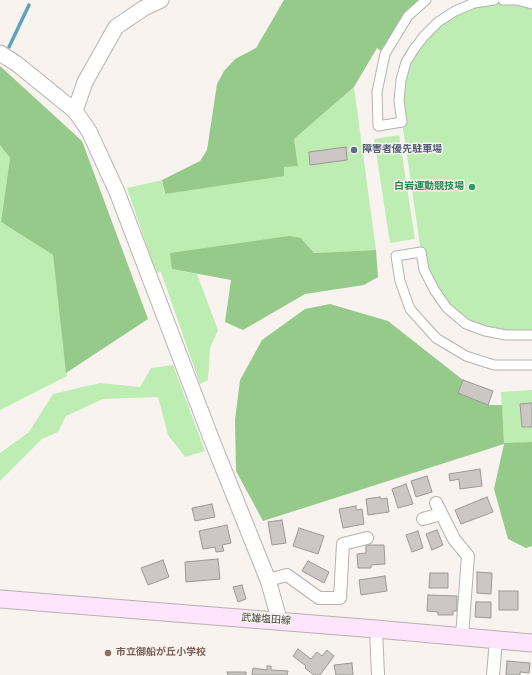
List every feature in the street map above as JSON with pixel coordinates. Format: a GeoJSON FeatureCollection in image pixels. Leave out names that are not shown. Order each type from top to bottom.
{"type":"FeatureCollection","features":[{"type":"Feature","properties":{"kind":"main road","name":"武雄塩田線"},"geometry":{"type":"LineString","coordinates":[[0,599],[462,636],[532,643]]}},
{"type":"Feature","properties":{"kind":"street"},"geometry":{"type":"LineString","coordinates":[[75,111],[85,82],[116,27],[144,8],[162,0]]}},
{"type":"Feature","properties":{"kind":"street"},"geometry":{"type":"LineString","coordinates":[[426,0],[408,16],[385,54],[377,92],[378,126],[402,122],[399,101],[401,80],[406,62],[424,36],[438,22],[455,11],[474,3],[494,0]]}},
{"type":"Feature","properties":{"kind":"street"},"geometry":{"type":"LineString","coordinates":[[503,0],[517,0],[532,4]]}},
{"type":"Feature","properties":{"kind":"street"},"geometry":{"type":"LineString","coordinates":[[0,53],[18,64],[75,111],[89,131],[117,192],[211,438],[268,580],[280,622]]}},
{"type":"Feature","properties":{"kind":"street"},"geometry":{"type":"LineString","coordinates":[[532,335],[506,335],[485,331],[466,324],[447,308],[435,291],[424,270],[421,252],[396,256],[400,281],[410,309],[436,338],[466,356],[494,365],[532,365]]}},
{"type":"Feature","properties":{"kind":"street"},"geometry":{"type":"LineString","coordinates":[[423,519],[438,509],[454,539],[468,556],[462,636]]}},
{"type":"Feature","properties":{"kind":"street"},"geometry":{"type":"LineString","coordinates":[[268,580],[288,575],[319,598],[340,598],[343,544],[367,538]]}},
{"type":"Feature","properties":{"kind":"street"},"geometry":{"type":"LineString","coordinates":[[376,629],[378,675]]}},
{"type":"Feature","properties":{"kind":"street"},"geometry":{"type":"LineString","coordinates":[[493,675],[496,640]]}},
{"type":"Feature","properties":{"kind":"green space"},"geometry":{"type":"Polygon","coordinates":[[[284,0],[426,0],[408,16],[385,54],[377,48],[354,87],[294,139],[298,166],[284,167],[284,176],[165,194],[162,180],[200,161],[207,150],[217,84],[224,71],[235,59],[256,48],[284,0]]]}},
{"type":"Feature","properties":{"kind":"green space","name":"白岩運動競技場"},"geometry":{"type":"Polygon","coordinates":[[[494,0],[517,0],[532,4],[532,335],[466,324],[435,291],[421,252],[402,122],[406,62],[438,22],[494,0]]]}},
{"type":"Feature","properties":{"kind":"green space"},"geometry":{"type":"Polygon","coordinates":[[[0,66],[82,141],[148,319],[66,373],[53,255],[1,222],[10,158],[0,145],[0,66]]]}},
{"type":"Feature","properties":{"kind":"green space"},"geometry":{"type":"Polygon","coordinates":[[[354,87],[376,250],[314,253],[301,238],[172,269],[197,274],[218,330],[210,348],[208,380],[200,384],[161,272],[156,273],[127,188],[162,180],[164,194],[283,167],[298,165],[294,139],[354,87]]]}},
{"type":"Feature","properties":{"kind":"green space","name":"白岩運動競技場"},"geometry":{"type":"Polygon","coordinates":[[[399,135],[415,239],[390,243],[374,139],[399,135]]]}},
{"type":"Feature","properties":{"kind":"green space"},"geometry":{"type":"Polygon","coordinates":[[[0,145],[10,158],[1,222],[53,255],[67,376],[0,410],[0,145]]]}},
{"type":"Feature","properties":{"kind":"green space"},"geometry":{"type":"Polygon","coordinates":[[[289,236],[301,238],[314,253],[376,250],[378,277],[364,285],[305,294],[243,330],[225,322],[231,280],[172,269],[170,253],[289,236]]]}},
{"type":"Feature","properties":{"kind":"green space"},"geometry":{"type":"Polygon","coordinates":[[[330,304],[388,321],[463,380],[458,393],[488,405],[502,405],[504,443],[532,442],[532,546],[526,548],[508,539],[494,489],[504,444],[263,521],[236,471],[235,420],[240,380],[262,340],[305,309],[330,304]]]}},
{"type":"Feature","properties":{"kind":"green space"},"geometry":{"type":"Polygon","coordinates":[[[173,365],[205,451],[185,457],[168,435],[158,397],[103,399],[66,416],[58,432],[42,439],[0,481],[0,453],[29,432],[53,394],[100,383],[140,387],[151,368],[173,365]]]}},
{"type":"Feature","properties":{"kind":"green space"},"geometry":{"type":"Polygon","coordinates":[[[532,390],[532,442],[504,444],[501,392],[532,390]]]}},
{"type":"Feature","properties":{"kind":"building"},"geometry":{"type":"Polygon","coordinates":[[[346,147],[347,160],[310,165],[309,152],[346,147]]]}},
{"type":"Feature","properties":{"kind":"building"},"geometry":{"type":"Polygon","coordinates":[[[463,380],[493,391],[488,405],[458,393],[463,380]]]}},
{"type":"Feature","properties":{"kind":"building"},"geometry":{"type":"Polygon","coordinates":[[[532,403],[532,427],[522,427],[520,404],[532,403]]]}},
{"type":"Feature","properties":{"kind":"building"},"geometry":{"type":"Polygon","coordinates":[[[480,469],[482,486],[460,489],[459,479],[450,481],[449,474],[480,469]]]}},
{"type":"Feature","properties":{"kind":"building"},"geometry":{"type":"Polygon","coordinates":[[[427,476],[432,492],[416,497],[411,481],[427,476]]]}},
{"type":"Feature","properties":{"kind":"building"},"geometry":{"type":"Polygon","coordinates":[[[406,484],[413,504],[398,508],[392,489],[406,484]]]}},
{"type":"Feature","properties":{"kind":"building"},"geometry":{"type":"Polygon","coordinates":[[[380,497],[381,499],[387,498],[389,512],[368,515],[366,499],[380,497]]]}},
{"type":"Feature","properties":{"kind":"building"},"geometry":{"type":"Polygon","coordinates":[[[487,497],[493,512],[461,524],[455,510],[487,497]]]}},
{"type":"Feature","properties":{"kind":"building"},"geometry":{"type":"Polygon","coordinates":[[[212,504],[215,517],[195,521],[192,508],[212,504]]]}},
{"type":"Feature","properties":{"kind":"building"},"geometry":{"type":"Polygon","coordinates":[[[356,506],[356,510],[362,509],[364,524],[343,528],[339,509],[356,506]]]}},
{"type":"Feature","properties":{"kind":"building"},"geometry":{"type":"Polygon","coordinates":[[[282,520],[286,543],[272,545],[268,522],[282,520]]]}},
{"type":"Feature","properties":{"kind":"building"},"geometry":{"type":"Polygon","coordinates":[[[227,525],[231,543],[222,545],[224,551],[216,552],[215,547],[203,549],[199,531],[227,525]]]}},
{"type":"Feature","properties":{"kind":"building"},"geometry":{"type":"Polygon","coordinates":[[[299,528],[324,536],[318,554],[293,546],[299,528]]]}},
{"type":"Feature","properties":{"kind":"building"},"geometry":{"type":"Polygon","coordinates":[[[437,530],[443,545],[432,550],[426,534],[437,530]]]}},
{"type":"Feature","properties":{"kind":"building"},"geometry":{"type":"Polygon","coordinates":[[[418,531],[423,548],[412,552],[406,535],[418,531]]]}},
{"type":"Feature","properties":{"kind":"building"},"geometry":{"type":"Polygon","coordinates":[[[366,545],[384,545],[385,564],[371,565],[371,568],[358,568],[357,554],[366,553],[366,545]]]}},
{"type":"Feature","properties":{"kind":"building"},"geometry":{"type":"Polygon","coordinates":[[[218,559],[220,579],[186,582],[185,562],[218,559]]]}},
{"type":"Feature","properties":{"kind":"building"},"geometry":{"type":"Polygon","coordinates":[[[163,560],[169,577],[148,585],[141,568],[163,560]]]}},
{"type":"Feature","properties":{"kind":"building"},"geometry":{"type":"Polygon","coordinates":[[[308,561],[329,572],[324,583],[302,571],[308,561]]]}},
{"type":"Feature","properties":{"kind":"building"},"geometry":{"type":"Polygon","coordinates":[[[477,572],[492,573],[491,594],[477,593],[477,572]]]}},
{"type":"Feature","properties":{"kind":"building"},"geometry":{"type":"Polygon","coordinates":[[[430,573],[448,573],[448,588],[429,588],[430,573]]]}},
{"type":"Feature","properties":{"kind":"building"},"geometry":{"type":"Polygon","coordinates":[[[385,576],[387,591],[361,595],[359,580],[385,576]]]}},
{"type":"Feature","properties":{"kind":"building"},"geometry":{"type":"Polygon","coordinates":[[[242,585],[246,599],[238,602],[233,587],[242,585]]]}},
{"type":"Feature","properties":{"kind":"building"},"geometry":{"type":"Polygon","coordinates":[[[499,591],[518,591],[518,610],[499,610],[499,591]]]}},
{"type":"Feature","properties":{"kind":"building"},"geometry":{"type":"Polygon","coordinates":[[[428,595],[457,596],[457,611],[453,611],[453,615],[438,615],[438,612],[427,611],[428,595]]]}},
{"type":"Feature","properties":{"kind":"building"},"geometry":{"type":"Polygon","coordinates":[[[476,602],[491,602],[491,618],[475,617],[476,602]]]}},
{"type":"Feature","properties":{"kind":"building"},"geometry":{"type":"Polygon","coordinates":[[[298,649],[311,659],[317,652],[322,656],[327,650],[334,656],[320,675],[314,675],[305,668],[306,666],[293,656],[298,649]]]}},
{"type":"Feature","properties":{"kind":"building"},"geometry":{"type":"Polygon","coordinates":[[[507,661],[530,663],[529,673],[520,672],[520,675],[506,675],[507,661]]]}},
{"type":"Feature","properties":{"kind":"building"},"geometry":{"type":"Polygon","coordinates":[[[352,663],[353,675],[336,675],[334,665],[352,663]]]}},
{"type":"Feature","properties":{"kind":"building"},"geometry":{"type":"Polygon","coordinates":[[[267,666],[271,666],[271,670],[288,671],[287,675],[252,675],[253,668],[267,670],[267,666]]]}},
{"type":"Feature","properties":{"kind":"building"},"geometry":{"type":"Polygon","coordinates":[[[227,672],[246,672],[246,675],[228,675],[227,672]]]}},
{"type":"Feature","properties":{"kind":"waterway"},"geometry":{"type":"LineString","coordinates":[[9,47],[29,5]]}},
{"type":"Feature","properties":{"kind":"place","name":"障害者優先駐車場"},"geometry":{"type":"Point","coordinates":[354,150]}},
{"type":"Feature","properties":{"kind":"place","name":"白岩運動競技場"},"geometry":{"type":"Point","coordinates":[472,187]}},
{"type":"Feature","properties":{"kind":"place","name":"市立御船が丘小学校"},"geometry":{"type":"Point","coordinates":[108,653]}}]}
